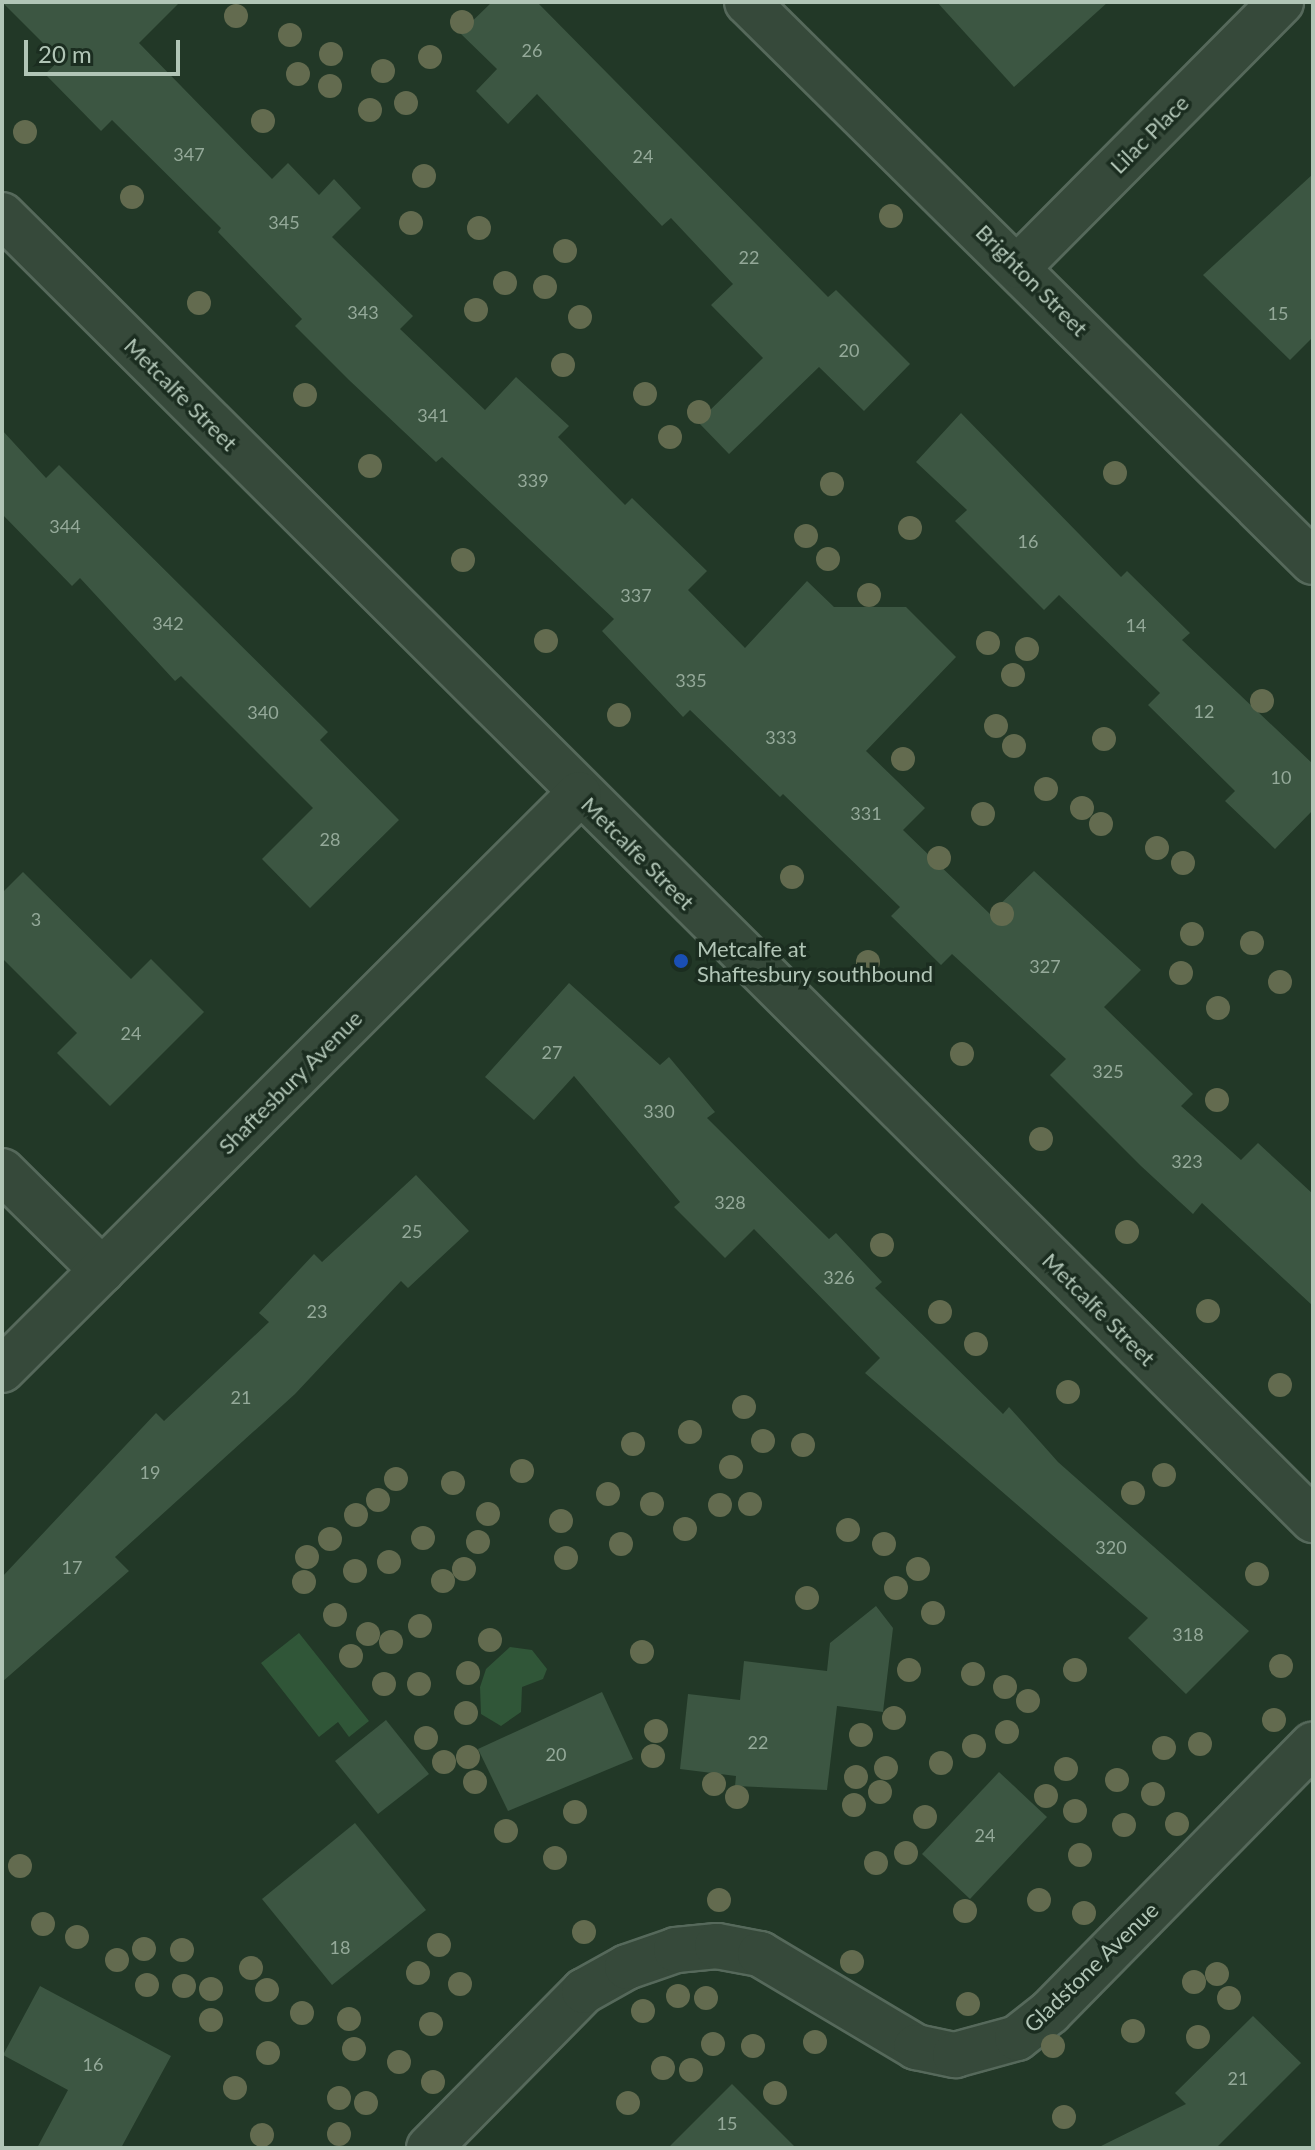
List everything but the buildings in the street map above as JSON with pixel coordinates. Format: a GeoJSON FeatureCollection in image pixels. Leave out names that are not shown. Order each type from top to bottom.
{"type":"FeatureCollection","features":[{"type":"Feature","properties":{"kind":"street","name":"Brighton Street"},"geometry":{"type":"LineString","coordinates":[[747,2],[1019,266],[1313,562]]}},
{"type":"Feature","properties":{"kind":"street","name":"Lilac Place"},"geometry":{"type":"LineString","coordinates":[[1019,266],[1281,2]]}},
{"type":"Feature","properties":{"kind":"street","name":"Metcalfe Street"},"geometry":{"type":"LineString","coordinates":[[2,215],[579,794],[1313,1520]]}},
{"type":"Feature","properties":{"kind":"street","name":"Shaftesbury Avenue"},"geometry":{"type":"LineString","coordinates":[[2,1370],[579,794]]}},
{"type":"Feature","properties":{"kind":"street"},"geometry":{"type":"LineString","coordinates":[[2,1171],[102,1270]]}},
{"type":"Feature","properties":{"kind":"street","name":"Gladstone Avenue"},"geometry":{"type":"LineString","coordinates":[[429,2148],[584,1991],[676,1950],[717,1946],[760,1954],[916,2047],[955,2055],[1017,2038],[1050,2012],[1313,1744]]}},
{"type":"Feature","properties":{"kind":"shaded area"},"geometry":{"type":"Polygon","coordinates":[[[299,1633],[369,1721],[349,1737],[338,1722],[319,1737],[261,1663],[299,1633]]]}},
{"type":"Feature","properties":{"kind":"shaded area"},"geometry":{"type":"Polygon","coordinates":[[[510,1647],[532,1650],[547,1669],[543,1679],[522,1687],[521,1712],[501,1726],[481,1714],[480,1687],[486,1669],[510,1647]]]}},
{"type":"Feature","properties":{"kind":"place","name":"Metcalfe at Shaftesbury southbound"},"geometry":{"type":"Point","coordinates":[681,961]}}]}
